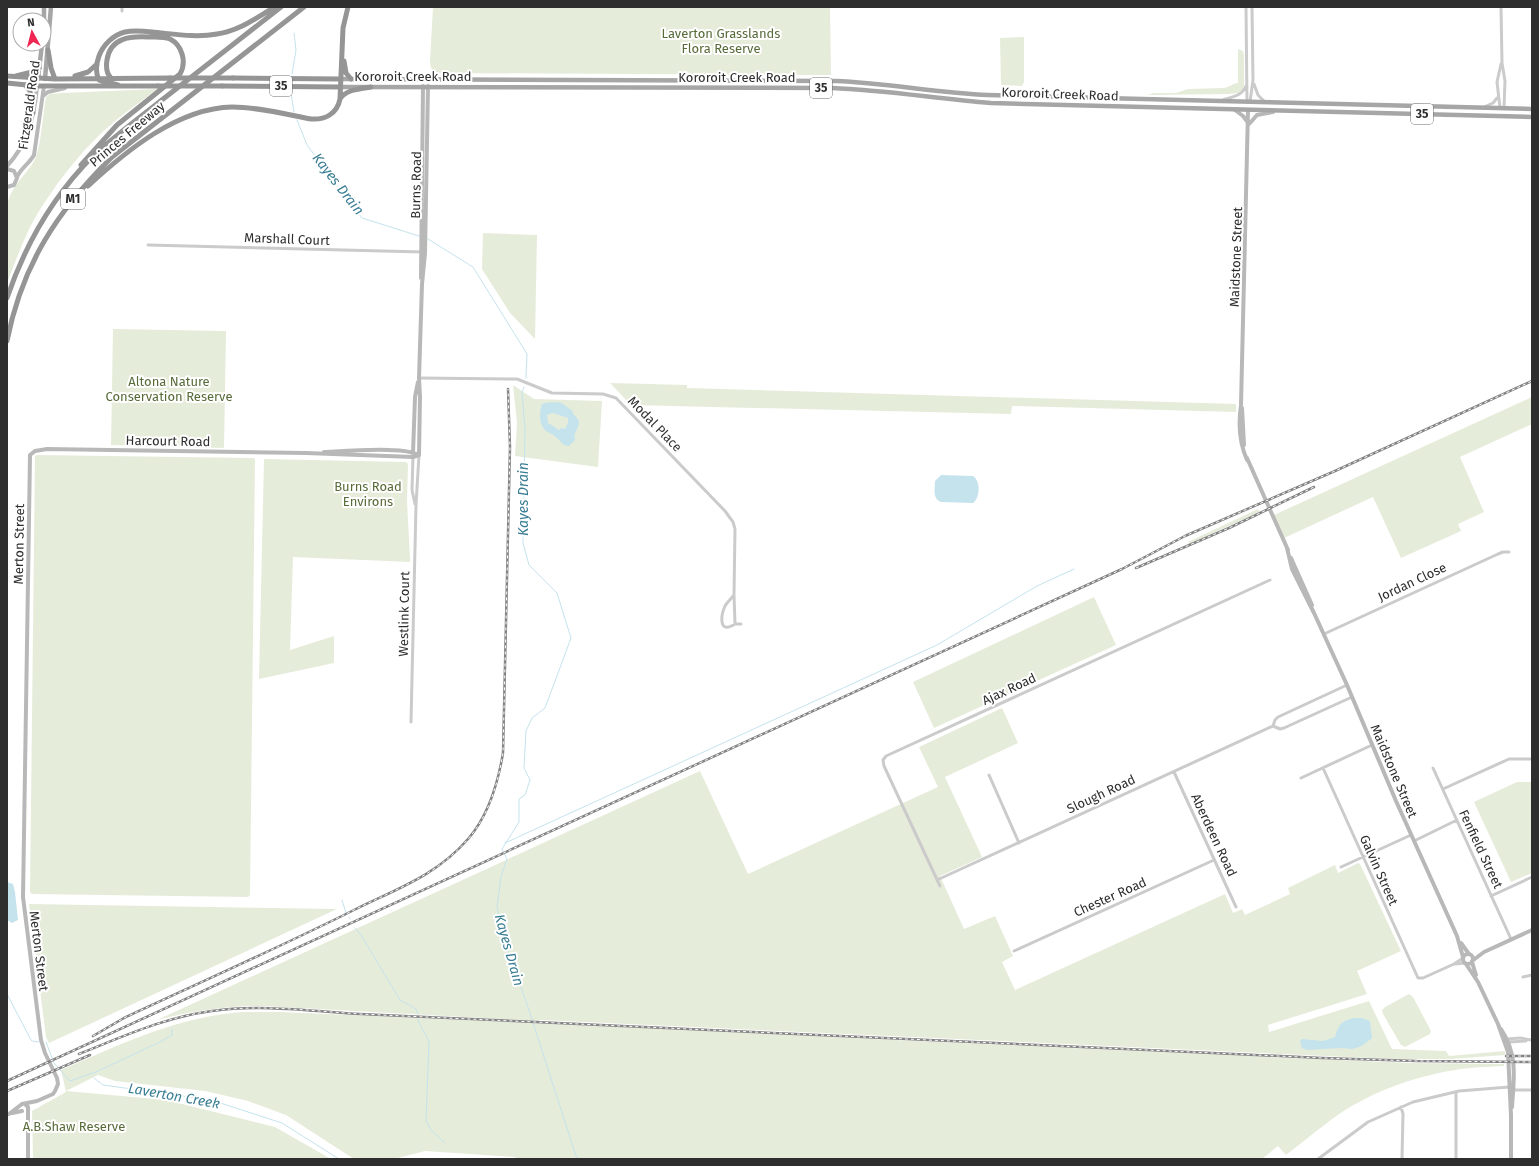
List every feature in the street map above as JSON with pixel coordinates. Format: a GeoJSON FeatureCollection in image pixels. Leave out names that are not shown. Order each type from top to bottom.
{"type":"FeatureCollection","features":[{"type":"Feature","properties":{"kind":"highway"},"geometry":{"type":"LineString","coordinates":[[118,85],[101,81],[98,78],[96,71],[100,53],[107,43],[115,36],[125,32],[134,31],[195,36],[212,35],[238,28],[275,7]]}},
{"type":"Feature","properties":{"kind":"highway","name":"Princes Freeway"},"geometry":{"type":"LineString","coordinates":[[7,298],[23,256],[45,216],[68,185],[105,146],[281,7]]}},
{"type":"Feature","properties":{"kind":"highway","name":"Princes Freeway"},"geometry":{"type":"LineString","coordinates":[[7,341],[17,301],[28,273],[46,238],[67,206],[86,184],[112,157],[304,7]]}},
{"type":"Feature","properties":{"kind":"highway"},"geometry":{"type":"LineString","coordinates":[[67,206],[119,159],[163,128],[189,115],[219,108],[240,108],[311,119],[320,119],[332,113],[338,107],[340,99],[341,50],[344,19],[348,7]]}},
{"type":"Feature","properties":{"kind":"highway"},"geometry":{"type":"LineString","coordinates":[[45,216],[75,173],[105,136],[117,124],[180,74],[183,67],[182,53],[177,44],[167,38],[137,36],[126,38],[114,45],[108,54],[107,68],[108,74],[111,78]]}},
{"type":"Feature","properties":{"kind":"highway"},"geometry":{"type":"LineString","coordinates":[[341,50],[346,72],[351,79]]}},
{"type":"Feature","properties":{"kind":"highway"},"geometry":{"type":"LineString","coordinates":[[48,52],[51,68],[55,79]]}},
{"type":"Feature","properties":{"kind":"highway"},"geometry":{"type":"LineString","coordinates":[[68,78],[88,72],[97,64]]}},
{"type":"Feature","properties":{"kind":"highway"},"geometry":{"type":"LineString","coordinates":[[9,76],[32,72],[39,68]]}},
{"type":"Feature","properties":{"kind":"highway","name":"Kororoit Creek Road"},"geometry":{"type":"LineString","coordinates":[[9,76],[38,79],[340,79]]}},
{"type":"Feature","properties":{"kind":"highway","name":"Fitzgerald Road"},"geometry":{"type":"LineString","coordinates":[[37,86],[38,79]]}},
{"type":"Feature","properties":{"kind":"highway","name":"Fitzgerald Road"},"geometry":{"type":"LineString","coordinates":[[44,86],[45,79]]}},
{"type":"Feature","properties":{"kind":"highway","name":"Kororoit Creek Road"},"geometry":{"type":"LineString","coordinates":[[7,83],[37,86],[118,85],[340,87]]}},
{"type":"Feature","properties":{"kind":"highway"},"geometry":{"type":"LineString","coordinates":[[25,85],[30,92],[33,113]]}},
{"type":"Feature","properties":{"kind":"highway"},"geometry":{"type":"LineString","coordinates":[[340,99],[343,95],[351,91],[371,87]]}},
{"type":"Feature","properties":{"kind":"main road","name":"Fitzgerald Road"},"geometry":{"type":"LineString","coordinates":[[38,79],[41,52]]}},
{"type":"Feature","properties":{"kind":"main road","name":"Fitzgerald Road"},"geometry":{"type":"LineString","coordinates":[[45,79],[48,52]]}},
{"type":"Feature","properties":{"kind":"main road","name":"Kororoit Creek Road"},"geometry":{"type":"LineString","coordinates":[[340,79],[824,81],[874,83],[969,94],[1216,102],[1532,109]]}},
{"type":"Feature","properties":{"kind":"main road"},"geometry":{"type":"LineString","coordinates":[[426,79],[426,86]]}},
{"type":"Feature","properties":{"kind":"main road"},"geometry":{"type":"LineString","coordinates":[[538,79],[538,87]]}},
{"type":"Feature","properties":{"kind":"main road"},"geometry":{"type":"LineString","coordinates":[[613,80],[613,87]]}},
{"type":"Feature","properties":{"kind":"main road"},"geometry":{"type":"LineString","coordinates":[[824,81],[824,88]]}},
{"type":"Feature","properties":{"kind":"main road","name":"Kororoit Creek Road"},"geometry":{"type":"LineString","coordinates":[[340,87],[824,88],[880,91],[969,101],[1027,104],[1532,117]]}},
{"type":"Feature","properties":{"kind":"main road"},"geometry":{"type":"LineString","coordinates":[[1027,96],[1027,104]]}},
{"type":"Feature","properties":{"kind":"main road"},"geometry":{"type":"LineString","coordinates":[[1120,106],[1121,99]]}},
{"type":"Feature","properties":{"kind":"main road"},"geometry":{"type":"LineString","coordinates":[[1248,110],[1249,102]]}},
{"type":"Feature","properties":{"kind":"main road"},"geometry":{"type":"LineString","coordinates":[[1502,108],[1502,116]]}},
{"type":"Feature","properties":{"kind":"street"},"geometry":{"type":"LineString","coordinates":[[1246,7],[1247,85],[1249,102]]}},
{"type":"Feature","properties":{"kind":"street"},"geometry":{"type":"LineString","coordinates":[[1249,102],[1253,80],[1252,7]]}},
{"type":"Feature","properties":{"kind":"street"},"geometry":{"type":"LineString","coordinates":[[1501,7],[1502,62],[1505,81],[1502,108]]}},
{"type":"Feature","properties":{"kind":"street"},"geometry":{"type":"LineString","coordinates":[[1247,45],[1253,45]]}},
{"type":"Feature","properties":{"kind":"street"},"geometry":{"type":"LineString","coordinates":[[1502,62],[1498,77],[1498,96],[1502,108]]}},
{"type":"Feature","properties":{"kind":"street"},"geometry":{"type":"LineString","coordinates":[[1253,80],[1258,95],[1266,103]]}},
{"type":"Feature","properties":{"kind":"street"},"geometry":{"type":"LineString","coordinates":[[1216,102],[1239,95],[1244,92],[1247,85]]}},
{"type":"Feature","properties":{"kind":"street","name":"Fitzgerald Road"},"geometry":{"type":"LineString","coordinates":[[7,167],[18,154],[24,142],[33,113],[37,86]]}},
{"type":"Feature","properties":{"kind":"street","name":"Fitzgerald Road"},"geometry":{"type":"LineString","coordinates":[[7,187],[14,185],[21,169],[31,160],[34,155],[44,86]]}},
{"type":"Feature","properties":{"kind":"street"},"geometry":{"type":"LineString","coordinates":[[43,96],[48,92],[71,86]]}},
{"type":"Feature","properties":{"kind":"street","name":"Burns Road"},"geometry":{"type":"LineString","coordinates":[[425,179],[423,108],[426,86]]}},
{"type":"Feature","properties":{"kind":"street","name":"Burns Road"},"geometry":{"type":"LineString","coordinates":[[419,455],[419,378],[428,111],[426,86]]}},
{"type":"Feature","properties":{"kind":"street"},"geometry":{"type":"LineString","coordinates":[[1480,108],[1493,103],[1498,96]]}},
{"type":"Feature","properties":{"kind":"street"},"geometry":{"type":"LineString","coordinates":[[423,108],[428,111]]}},
{"type":"Feature","properties":{"kind":"street"},"geometry":{"type":"LineString","coordinates":[[1235,110],[1243,116],[1249,124],[1253,118],[1259,114],[1283,110]]}},
{"type":"Feature","properties":{"kind":"street","name":"Maidstone Street"},"geometry":{"type":"LineString","coordinates":[[1248,110],[1249,124],[1241,405],[1243,416],[1243,442],[1247,460],[1311,601],[1314,613],[1457,936],[1463,957]]}},
{"type":"Feature","properties":{"kind":"street"},"geometry":{"type":"LineString","coordinates":[[7,167],[13,170],[17,177]]}},
{"type":"Feature","properties":{"kind":"street","name":"Marshall Court"},"geometry":{"type":"LineString","coordinates":[[148,245],[423,252]]}},
{"type":"Feature","properties":{"kind":"street","name":"Burns Road"},"geometry":{"type":"LineString","coordinates":[[413,457],[415,397],[419,378]]}},
{"type":"Feature","properties":{"kind":"street","name":"Modal Place"},"geometry":{"type":"LineString","coordinates":[[419,378],[517,379],[552,393],[602,394],[616,398],[725,511],[733,522],[735,536],[735,624]]}},
{"type":"Feature","properties":{"kind":"street","name":"Harcourt Road"},"geometry":{"type":"LineString","coordinates":[[32,453],[38,449],[47,449],[306,453],[413,457],[419,455]]}},
{"type":"Feature","properties":{"kind":"street","name":"Harcourt Road"},"geometry":{"type":"LineString","coordinates":[[306,453],[359,450],[413,452],[419,455]]}},
{"type":"Feature","properties":{"kind":"street","name":"Merton Street"},"geometry":{"type":"LineString","coordinates":[[23,1105],[53,1094],[58,1084],[57,1078],[45,1053],[40,1035],[23,897],[30,459],[32,453]]}},
{"type":"Feature","properties":{"kind":"street","name":"Westlink Court"},"geometry":{"type":"LineString","coordinates":[[411,722],[416,505],[419,455]]}},
{"type":"Feature","properties":{"kind":"street","name":"Westlink Court"},"geometry":{"type":"LineString","coordinates":[[413,457],[412,490],[416,505]]}},
{"type":"Feature","properties":{"kind":"street","name":"Jordan Close"},"geometry":{"type":"LineString","coordinates":[[1324,634],[1498,554],[1509,552]]}},
{"type":"Feature","properties":{"kind":"street","name":"Ajax Road"},"geometry":{"type":"LineString","coordinates":[[940,886],[884,766],[883,760],[886,756],[1270,580]]}},
{"type":"Feature","properties":{"kind":"street"},"geometry":{"type":"LineString","coordinates":[[734,595],[726,604],[721,617],[722,623],[729,627],[735,624],[741,624]]}},
{"type":"Feature","properties":{"kind":"street","name":"Slough Road"},"geometry":{"type":"LineString","coordinates":[[937,880],[1273,726],[1278,717],[1347,685]]}},
{"type":"Feature","properties":{"kind":"street","name":"Slough Road"},"geometry":{"type":"LineString","coordinates":[[1273,726],[1280,729],[1284,728],[1352,697]]}},
{"type":"Feature","properties":{"kind":"street"},"geometry":{"type":"LineString","coordinates":[[1301,778],[1372,745]]}},
{"type":"Feature","properties":{"kind":"street"},"geometry":{"type":"LineString","coordinates":[[1443,789],[1509,759],[1532,759]]}},
{"type":"Feature","properties":{"kind":"street","name":"Galvin Street"},"geometry":{"type":"LineString","coordinates":[[1323,768],[1362,857],[1419,979],[1454,964]]}},
{"type":"Feature","properties":{"kind":"street","name":"Fenfield Street"},"geometry":{"type":"LineString","coordinates":[[1433,768],[1511,939]]}},
{"type":"Feature","properties":{"kind":"street","name":"Aberdeen Road"},"geometry":{"type":"LineString","coordinates":[[1174,772],[1236,907]]}},
{"type":"Feature","properties":{"kind":"street"},"geometry":{"type":"LineString","coordinates":[[989,775],[1019,843]]}},
{"type":"Feature","properties":{"kind":"street"},"geometry":{"type":"LineString","coordinates":[[1414,841],[1457,820]]}},
{"type":"Feature","properties":{"kind":"street"},"geometry":{"type":"LineString","coordinates":[[1341,867],[1411,835]]}},
{"type":"Feature","properties":{"kind":"street","name":"Chester Road"},"geometry":{"type":"LineString","coordinates":[[1014,951],[1214,860]]}},
{"type":"Feature","properties":{"kind":"street"},"geometry":{"type":"LineString","coordinates":[[1491,896],[1532,877]]}},
{"type":"Feature","properties":{"kind":"street"},"geometry":{"type":"LineString","coordinates":[[1454,964],[1466,954],[1470,955],[1484,952],[1532,930]]}},
{"type":"Feature","properties":{"kind":"street","name":"Maidstone Street"},"geometry":{"type":"LineString","coordinates":[[1457,936],[1470,955]]}},
{"type":"Feature","properties":{"kind":"street"},"geometry":{"type":"LineString","coordinates":[[1454,964],[1472,962],[1484,952]]}},
{"type":"Feature","properties":{"kind":"street"},"geometry":{"type":"LineString","coordinates":[[1470,955],[1473,958],[1472,962],[1478,982],[1507,1041],[1514,1062],[1511,1088],[1511,1159]]}},
{"type":"Feature","properties":{"kind":"street"},"geometry":{"type":"LineString","coordinates":[[1463,957],[1465,963],[1478,982]]}},
{"type":"Feature","properties":{"kind":"street"},"geometry":{"type":"LineString","coordinates":[[1523,977],[1532,975]]}},
{"type":"Feature","properties":{"kind":"street"},"geometry":{"type":"LineString","coordinates":[[1507,1041],[1520,1038],[1531,1040]]}},
{"type":"Feature","properties":{"kind":"street"},"geometry":{"type":"LineString","coordinates":[[1318,1159],[1368,1122],[1413,1102],[1456,1092],[1511,1088],[1532,1090]]}},
{"type":"Feature","properties":{"kind":"street"},"geometry":{"type":"LineString","coordinates":[[1456,1092],[1456,1159]]}},
{"type":"Feature","properties":{"kind":"street","name":"Merton Street"},"geometry":{"type":"LineString","coordinates":[[25,1111],[37,1101]]}},
{"type":"Feature","properties":{"kind":"street"},"geometry":{"type":"LineString","coordinates":[[23,1105],[28,1106],[25,1111],[27,1123],[28,1159]]}},
{"type":"Feature","properties":{"kind":"street"},"geometry":{"type":"LineString","coordinates":[[23,1105],[20,1108],[25,1111]]}},
{"type":"Feature","properties":{"kind":"street"},"geometry":{"type":"LineString","coordinates":[[8,1115],[23,1105]]}},
{"type":"Feature","properties":{"kind":"street"},"geometry":{"type":"LineString","coordinates":[[1401,1107],[1403,1114],[1402,1159]]}},
{"type":"Feature","properties":{"kind":"street"},"geometry":{"type":"LineString","coordinates":[[8,1115],[25,1111]]}},
{"type":"Feature","properties":{"kind":"green space","name":"Laverton Grasslands Flora Reserve"},"geometry":{"type":"Polygon","coordinates":[[[433,7],[830,7],[831,75],[435,73],[431,68],[430,61],[433,7]]]}},
{"type":"Feature","properties":{"kind":"green space"},"geometry":{"type":"Polygon","coordinates":[[[1024,37],[1024,82],[1022,86],[1001,85],[1000,38],[1024,37]]]}},
{"type":"Feature","properties":{"kind":"green space"},"geometry":{"type":"Polygon","coordinates":[[[1238,49],[1243,51],[1244,55],[1244,86],[1238,93],[1147,95],[1154,93],[1176,93],[1188,89],[1224,88],[1238,83],[1238,49]]]}},
{"type":"Feature","properties":{"kind":"green space"},"geometry":{"type":"Polygon","coordinates":[[[158,89],[103,131],[65,173],[41,208],[31,226],[7,283],[7,205],[12,192],[34,161],[40,140],[46,97],[50,94],[62,93],[158,89]]]}},
{"type":"Feature","properties":{"kind":"green space"},"geometry":{"type":"Polygon","coordinates":[[[483,233],[537,235],[535,339],[510,313],[482,269],[483,233]]]}},
{"type":"Feature","properties":{"kind":"green space","name":"Altona Nature Conservation Reserve"},"geometry":{"type":"Polygon","coordinates":[[[113,329],[226,331],[224,448],[111,445],[113,329]]]}},
{"type":"Feature","properties":{"kind":"green space"},"geometry":{"type":"Polygon","coordinates":[[[610,383],[687,385],[687,388],[1236,404],[1236,412],[1012,406],[1011,414],[631,405],[610,383]]]}},
{"type":"Feature","properties":{"kind":"green space"},"geometry":{"type":"Polygon","coordinates":[[[513,385],[534,399],[602,401],[598,467],[515,456],[517,423],[513,385]]]}},
{"type":"Feature","properties":{"kind":"green space"},"geometry":{"type":"Polygon","coordinates":[[[1532,397],[1532,424],[1460,457],[1484,512],[1458,524],[1461,531],[1401,558],[1373,497],[1284,538],[1274,515],[1532,397]]]}},
{"type":"Feature","properties":{"kind":"green space"},"geometry":{"type":"Polygon","coordinates":[[[35,456],[255,459],[250,895],[248,897],[32,894],[30,892],[35,456]]]}},
{"type":"Feature","properties":{"kind":"green space","name":"Burns Road Environs"},"geometry":{"type":"Polygon","coordinates":[[[264,459],[406,462],[408,464],[407,501],[410,562],[293,557],[290,650],[334,636],[334,663],[259,679],[264,459]]]}},
{"type":"Feature","properties":{"kind":"green space"},"geometry":{"type":"Polygon","coordinates":[[[1258,509],[1260,512],[1189,544],[1188,542],[1258,509]]]}},
{"type":"Feature","properties":{"kind":"green space"},"geometry":{"type":"Polygon","coordinates":[[[1094,597],[1116,645],[934,728],[913,682],[1094,597]]]}},
{"type":"Feature","properties":{"kind":"green space"},"geometry":{"type":"Polygon","coordinates":[[[1002,708],[1018,743],[945,777],[982,857],[940,876],[964,929],[995,916],[1013,956],[1002,962],[1015,990],[1225,894],[1233,913],[1242,909],[1245,915],[1290,894],[1288,888],[1335,865],[1338,873],[1358,863],[1360,864],[1401,951],[1357,971],[1367,994],[1268,1025],[1269,1032],[1369,1001],[1392,1049],[1446,1051],[1449,1056],[1505,1051],[1505,1055],[1451,1059],[1392,1059],[537,1021],[263,1006],[209,1010],[157,1020],[700,771],[748,874],[938,787],[919,747],[1002,708]]]}},
{"type":"Feature","properties":{"kind":"green space"},"geometry":{"type":"Polygon","coordinates":[[[1517,782],[1532,782],[1532,873],[1511,882],[1474,802],[1517,782]]]}},
{"type":"Feature","properties":{"kind":"green space"},"geometry":{"type":"Polygon","coordinates":[[[29,904],[337,909],[49,1043],[46,1037],[29,904]]]}},
{"type":"Feature","properties":{"kind":"green space"},"geometry":{"type":"Polygon","coordinates":[[[1409,994],[1413,997],[1431,1031],[1430,1034],[1405,1047],[1401,1045],[1382,1010],[1409,994]]]}},
{"type":"Feature","properties":{"kind":"green space","name":"A.B.Shaw Reserve"},"geometry":{"type":"Polygon","coordinates":[[[243,1012],[280,1012],[421,1018],[1411,1063],[1504,1064],[1504,1066],[1455,1070],[1396,1085],[1353,1105],[1286,1155],[1278,1146],[1262,1159],[520,1159],[514,1157],[425,1151],[394,1159],[354,1159],[286,1115],[248,1101],[205,1091],[115,1081],[98,1075],[66,1091],[166,1100],[275,1127],[331,1159],[33,1159],[32,1111],[66,1092],[61,1070],[149,1033],[194,1020],[243,1012]]]}},
{"type":"Feature","properties":{"kind":"water"},"geometry":{"type":"Polygon","coordinates":[[[554,402],[559,403],[572,410],[579,424],[575,435],[575,440],[569,446],[563,444],[543,427],[540,417],[542,404],[554,402]],[[553,413],[547,415],[548,423],[558,430],[562,428],[565,429],[568,423],[568,418],[553,413]]]}},
{"type":"Feature","properties":{"kind":"water"},"geometry":{"type":"Polygon","coordinates":[[[941,475],[973,476],[976,478],[979,490],[975,501],[973,503],[941,502],[938,500],[935,496],[935,481],[941,475]]]}},
{"type":"Feature","properties":{"kind":"water"},"geometry":{"type":"Polygon","coordinates":[[[7,882],[13,884],[15,892],[18,920],[12,923],[7,920],[7,882]]]}},
{"type":"Feature","properties":{"kind":"water"},"geometry":{"type":"Polygon","coordinates":[[[1362,1018],[1370,1021],[1372,1038],[1362,1046],[1352,1049],[1341,1048],[1307,1050],[1302,1048],[1300,1041],[1302,1039],[1323,1041],[1335,1037],[1341,1024],[1346,1020],[1362,1018]]]}},
{"type":"Feature","properties":{"kind":"waterway","name":"Kayes Drain"},"geometry":{"type":"LineString","coordinates":[[292,74],[296,50],[294,33]]}},
{"type":"Feature","properties":{"kind":"waterway","name":"Kayes Drain"},"geometry":{"type":"LineString","coordinates":[[291,93],[294,112]]}},
{"type":"Feature","properties":{"kind":"waterway","name":"Kayes Drain"},"geometry":{"type":"LineString","coordinates":[[297,120],[307,145],[362,218],[419,236]]}},
{"type":"Feature","properties":{"kind":"waterway","name":"Kayes Drain"},"geometry":{"type":"LineString","coordinates":[[428,239],[473,267],[527,354],[526,378]]}},
{"type":"Feature","properties":{"kind":"waterway","name":"Kayes Drain"},"geometry":{"type":"LineString","coordinates":[[524,387],[522,393],[525,429],[523,543],[529,565],[557,593],[571,638],[545,708],[532,718],[526,731],[524,768],[530,780],[525,795],[519,799],[519,822],[502,849],[507,859],[501,877],[497,907],[506,946],[527,1004],[577,1159]]}},
{"type":"Feature","properties":{"kind":"waterway"},"geometry":{"type":"LineString","coordinates":[[505,843],[937,645],[1037,586],[1074,569]]}},
{"type":"Feature","properties":{"kind":"waterway"},"geometry":{"type":"LineString","coordinates":[[342,900],[346,913]]}},
{"type":"Feature","properties":{"kind":"waterway"},"geometry":{"type":"LineString","coordinates":[[355,928],[361,935],[400,1000],[416,1009],[418,1014]]}},
{"type":"Feature","properties":{"kind":"waterway","name":"Laverton Creek"},"geometry":{"type":"LineString","coordinates":[[7,994],[31,1040],[39,1042]]}},
{"type":"Feature","properties":{"kind":"waterway"},"geometry":{"type":"LineString","coordinates":[[418,1019],[429,1041],[426,1121],[431,1130],[445,1143]]}},
{"type":"Feature","properties":{"kind":"waterway"},"geometry":{"type":"LineString","coordinates":[[46,1042],[54,1063],[70,1081],[96,1072],[162,1041],[172,1035],[172,1029]]}},
{"type":"Feature","properties":{"kind":"waterway","name":"Laverton Creek"},"geometry":{"type":"LineString","coordinates":[[94,1078],[103,1085],[211,1100],[282,1123],[339,1159]]}},
{"type":"Feature","properties":{"kind":"waterway","name":"Laverton Creek"},"geometry":{"type":"LineString","coordinates":[[435,1159],[452,1159]]}},
{"type":"Feature","properties":{"kind":"railway"},"geometry":{"type":"LineString","coordinates":[[7,1081],[1122,569],[1185,536],[1335,471],[1532,381]]}},
{"type":"Feature","properties":{"kind":"railway"},"geometry":{"type":"LineString","coordinates":[[93,1036],[124,1018],[297,938],[415,880],[443,863],[456,852],[482,820],[492,798],[503,753],[510,447],[508,389]]}},
{"type":"Feature","properties":{"kind":"railway"},"geometry":{"type":"LineString","coordinates":[[1136,568],[1229,528],[1314,487]]}},
{"type":"Feature","properties":{"kind":"railway"},"geometry":{"type":"LineString","coordinates":[[79,1054],[144,1028],[177,1018],[212,1011],[267,1008],[360,1014],[1322,1058],[1532,1062]]}},
{"type":"Feature","properties":{"kind":"railway"},"geometry":{"type":"LineString","coordinates":[[7,1091],[90,1055]]}},
{"type":"Feature","properties":{"kind":"railway"},"geometry":{"type":"LineString","coordinates":[[1506,1056],[1532,1056]]}}]}
